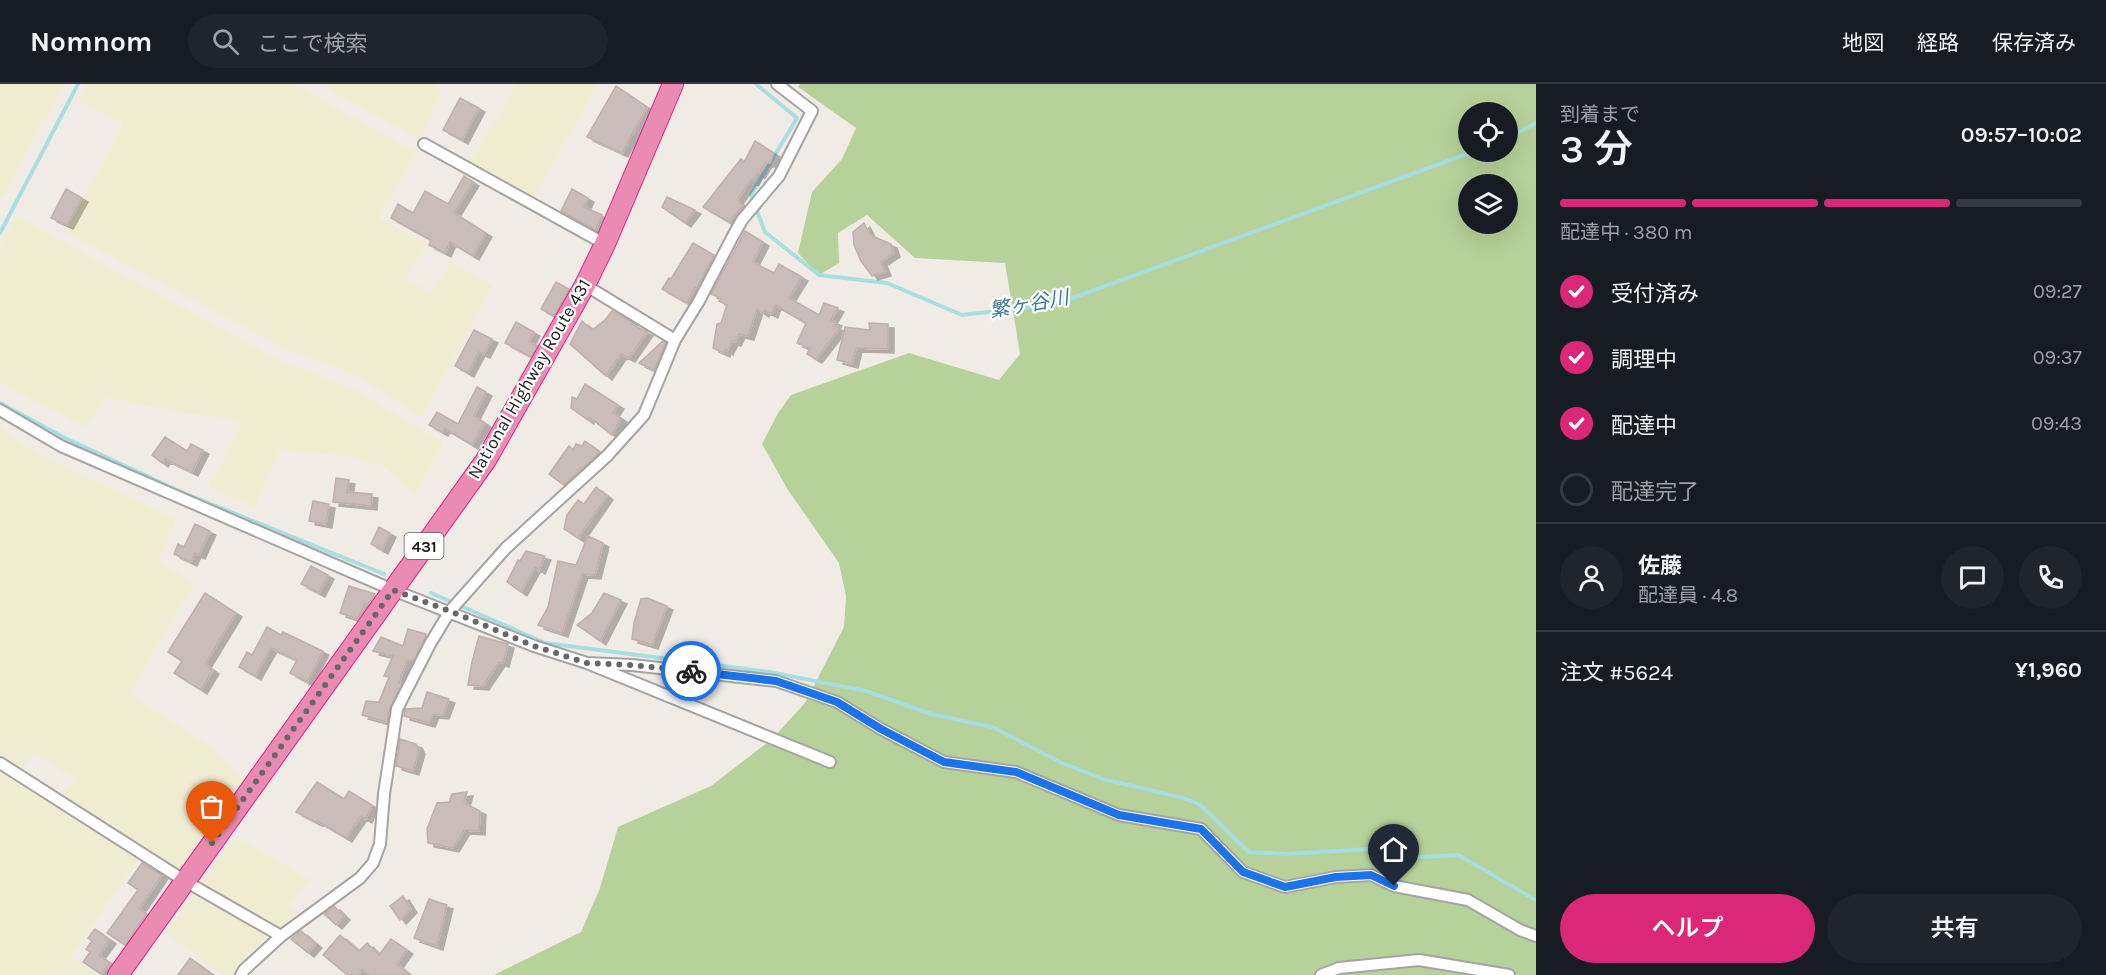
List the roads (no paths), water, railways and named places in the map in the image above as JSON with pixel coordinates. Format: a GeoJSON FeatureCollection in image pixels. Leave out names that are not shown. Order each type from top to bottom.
{"type":"FeatureCollection","features":[{"type":"Feature","properties":{"kind":"highway","name":"National Highway Route 431"},"geometry":{"type":"LineString","coordinates":[[118,975],[486,460],[585,285],[605,244],[673,84]]}},
{"type":"Feature","properties":{"kind":"street"},"geometry":{"type":"LineString","coordinates":[[241,975],[281,936],[360,878],[373,863],[380,844],[384,794],[397,709],[430,644],[450,611],[506,548],[607,456],[644,415],[675,340],[699,301],[742,220],[779,176],[812,111],[777,84]]}},
{"type":"Feature","properties":{"kind":"street"},"geometry":{"type":"LineString","coordinates":[[424,144],[605,244]]}},
{"type":"Feature","properties":{"kind":"street"},"geometry":{"type":"LineString","coordinates":[[585,285],[675,340]]}},
{"type":"Feature","properties":{"kind":"street"},"geometry":{"type":"LineString","coordinates":[[0,410],[61,446],[393,590],[534,646],[587,663],[830,762]]}},
{"type":"Feature","properties":{"kind":"street"},"geometry":{"type":"LineString","coordinates":[[587,663],[632,665],[776,681],[837,702],[881,729],[944,762],[1016,772],[1119,815],[1201,829],[1243,872],[1285,887],[1336,877],[1371,875],[1394,886],[1468,900],[1520,930],[1536,936]]}},
{"type":"Feature","properties":{"kind":"street"},"geometry":{"type":"LineString","coordinates":[[0,763],[184,881],[281,936]]}},
{"type":"Feature","properties":{"kind":"street"},"geometry":{"type":"LineString","coordinates":[[1321,975],[1339,968],[1419,960],[1509,975]]}},
{"type":"Feature","properties":{"kind":"waterway"},"geometry":{"type":"LineString","coordinates":[[0,233],[78,84]]}},
{"type":"Feature","properties":{"kind":"waterway","name":"繁ヶ谷川"},"geometry":{"type":"LineString","coordinates":[[756,84],[797,118],[751,195],[765,232],[819,275],[887,283],[962,315],[1056,304],[1458,157]]}},
{"type":"Feature","properties":{"kind":"waterway","name":"繁ヶ谷川"},"geometry":{"type":"LineString","coordinates":[[1518,133],[1536,123]]}},
{"type":"Feature","properties":{"kind":"waterway"},"geometry":{"type":"LineString","coordinates":[[0,403],[65,438],[181,492],[384,574]]}},
{"type":"Feature","properties":{"kind":"waterway"},"geometry":{"type":"LineString","coordinates":[[431,593],[545,643],[769,672],[866,691],[931,714],[992,727],[1062,763],[1103,779],[1199,804],[1249,852],[1287,854],[1384,848],[1403,858],[1458,855],[1536,900]]}}]}
